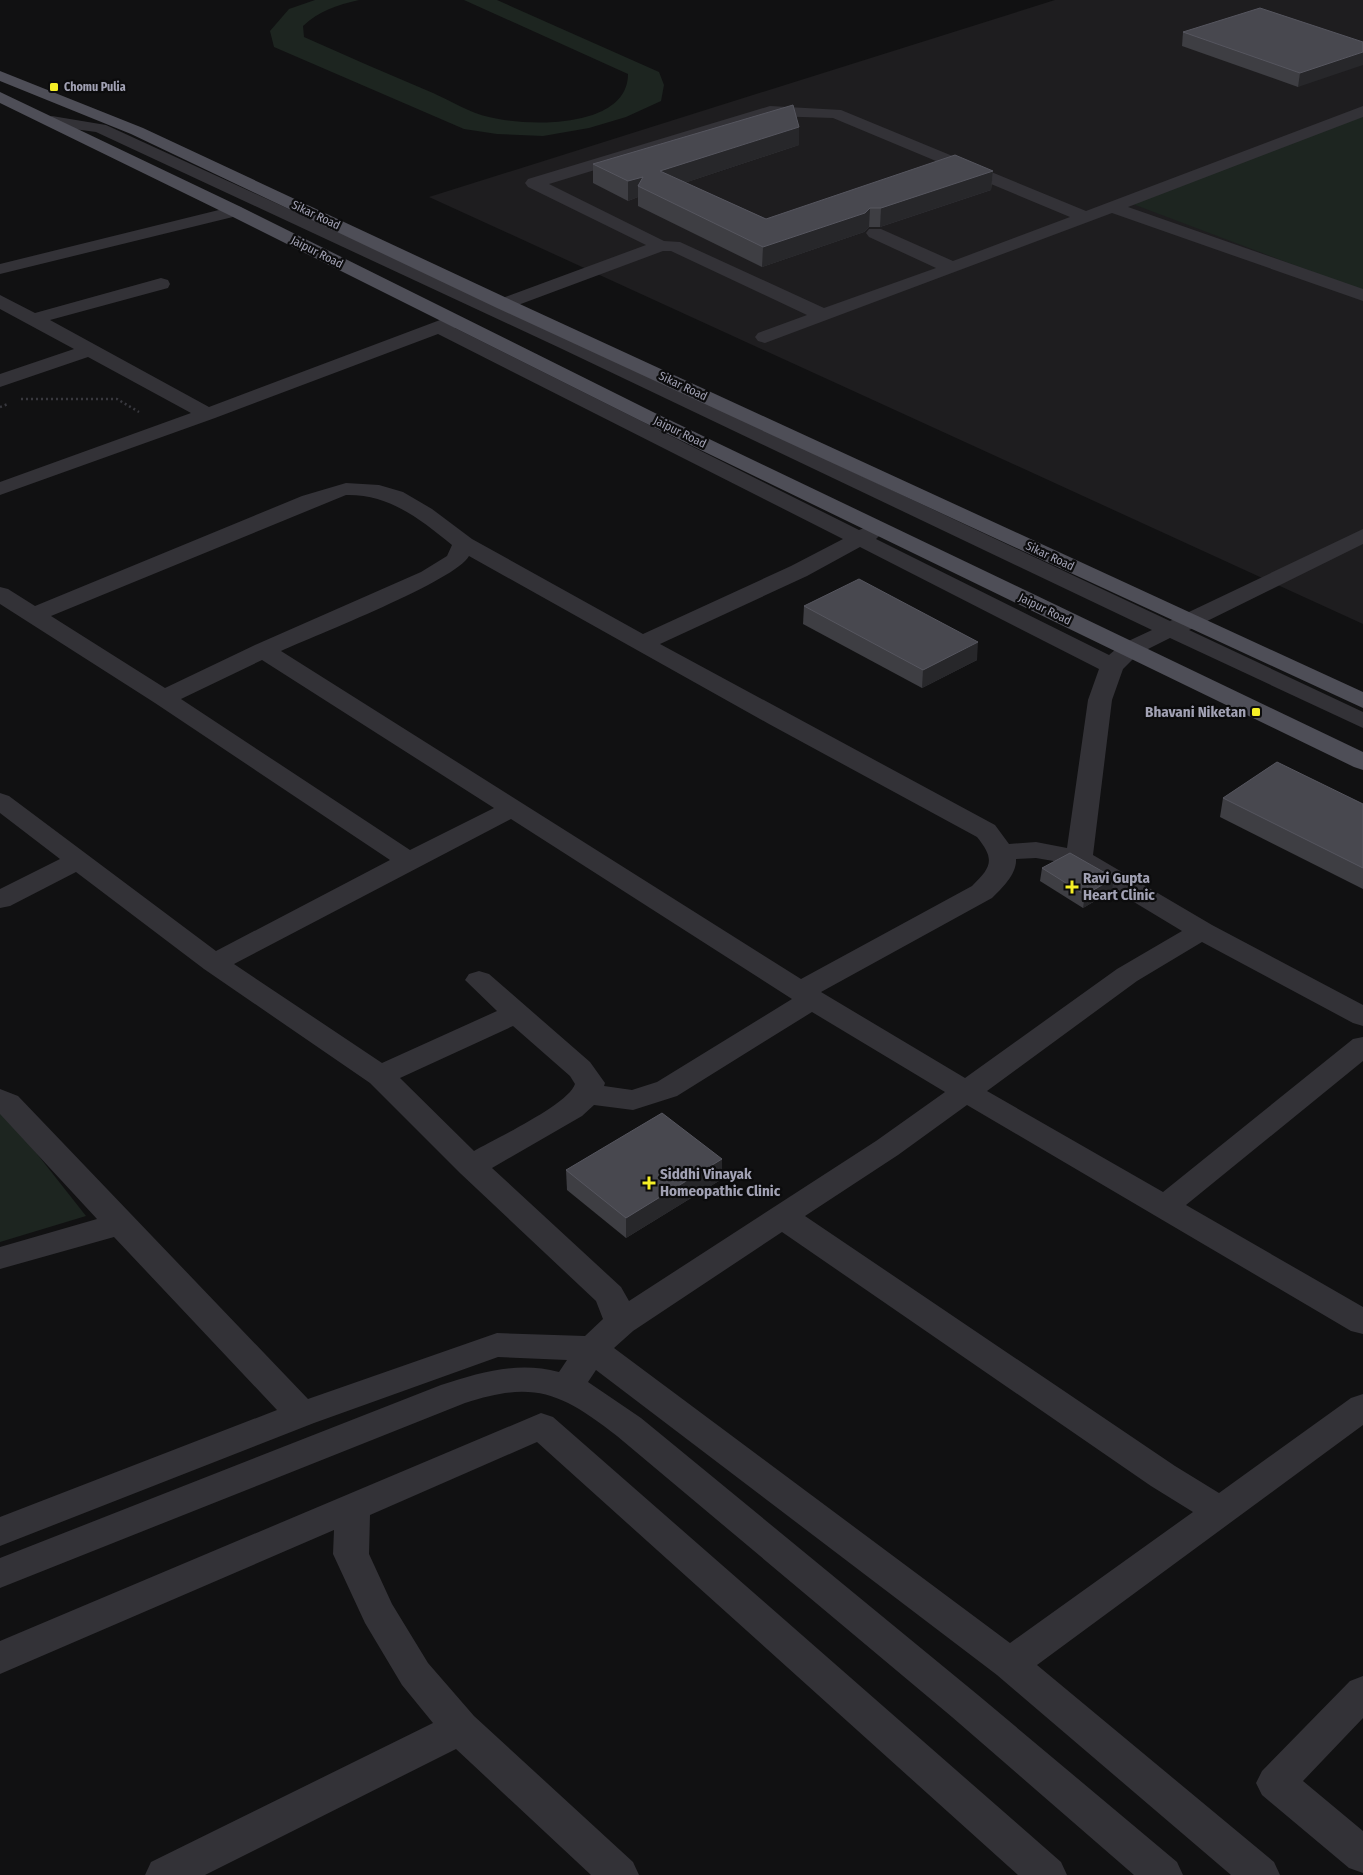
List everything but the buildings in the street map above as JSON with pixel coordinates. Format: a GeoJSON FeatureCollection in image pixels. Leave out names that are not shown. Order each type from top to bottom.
{"type":"FeatureCollection","features":[{"type":"Feature","properties":{"kind":"main road","name":"Sikar Road"},"geometry":{"type":"LineString","coordinates":[[0,76],[88,110],[1363,701]]}},
{"type":"Feature","properties":{"kind":"main road","name":"Jaipur Road"},"geometry":{"type":"LineString","coordinates":[[0,97],[235,211],[448,324]]}},
{"type":"Feature","properties":{"kind":"main road"},"geometry":{"type":"LineString","coordinates":[[1121,658],[1363,762]]}},
{"type":"Feature","properties":{"kind":"street"},"geometry":{"type":"LineString","coordinates":[[88,110],[100,128]]}},
{"type":"Feature","properties":{"kind":"street"},"geometry":{"type":"LineString","coordinates":[[660,246],[534,183],[770,110],[835,113],[1085,217]]}},
{"type":"Feature","properties":{"kind":"street"},"geometry":{"type":"LineString","coordinates":[[765,337],[952,268],[1363,111]]}},
{"type":"Feature","properties":{"kind":"street"},"geometry":{"type":"LineString","coordinates":[[52,121],[100,128],[576,348],[1363,721]]}},
{"type":"Feature","properties":{"kind":"street"},"geometry":{"type":"LineString","coordinates":[[1112,207],[1363,295]]}},
{"type":"Feature","properties":{"kind":"street"},"geometry":{"type":"LineString","coordinates":[[0,269],[235,211]]}},
{"type":"Feature","properties":{"kind":"street"},"geometry":{"type":"LineString","coordinates":[[876,233],[952,268]]}},
{"type":"Feature","properties":{"kind":"street"},"geometry":{"type":"LineString","coordinates":[[504,304],[660,246],[674,246],[823,315]]}},
{"type":"Feature","properties":{"kind":"street"},"geometry":{"type":"LineString","coordinates":[[33,319],[161,284]]}},
{"type":"Feature","properties":{"kind":"street"},"geometry":{"type":"LineString","coordinates":[[0,301],[208,414]]}},
{"type":"Feature","properties":{"kind":"street"},"geometry":{"type":"LineString","coordinates":[[0,489],[208,414],[448,324],[1121,658]]}},
{"type":"Feature","properties":{"kind":"street"},"geometry":{"type":"LineString","coordinates":[[0,381],[90,350]]}},
{"type":"Feature","properties":{"kind":"street"},"geometry":{"type":"LineString","coordinates":[[34,616],[300,505],[346,489],[372,489],[394,496],[431,516],[464,544],[986,831],[1000,847],[1004,861],[1000,875],[982,892],[807,995],[667,1089],[634,1100],[587,1094]]}},
{"type":"Feature","properties":{"kind":"street"},"geometry":{"type":"LineString","coordinates":[[642,643],[798,571],[869,534]]}},
{"type":"Feature","properties":{"kind":"street"},"geometry":{"type":"LineString","coordinates":[[1080,858],[1100,700],[1121,658],[1169,629],[1363,536]]}},
{"type":"Feature","properties":{"kind":"street"},"geometry":{"type":"LineString","coordinates":[[164,698],[263,650],[429,577],[456,560],[464,544]]}},
{"type":"Feature","properties":{"kind":"street"},"geometry":{"type":"LineString","coordinates":[[0,594],[164,698],[408,861]]}},
{"type":"Feature","properties":{"kind":"street"},"geometry":{"type":"LineString","coordinates":[[263,650],[807,995],[965,1091],[1363,1322]]}},
{"type":"Feature","properties":{"kind":"street"},"geometry":{"type":"LineString","coordinates":[[0,801],[214,963],[380,1076],[471,1166],[610,1295],[621,1322]]}},
{"type":"Feature","properties":{"kind":"street"},"geometry":{"type":"LineString","coordinates":[[214,963],[408,861],[512,809]]}},
{"type":"Feature","properties":{"kind":"street"},"geometry":{"type":"LineString","coordinates":[[1001,852],[1036,850],[1080,858],[1202,931],[1363,1017]]}},
{"type":"Feature","properties":{"kind":"street"},"geometry":{"type":"LineString","coordinates":[[0,900],[79,860]]}},
{"type":"Feature","properties":{"kind":"street"},"geometry":{"type":"LineString","coordinates":[[568,1386],[592,1349],[621,1322],[887,1148],[1127,975],[1202,931]]}},
{"type":"Feature","properties":{"kind":"street"},"geometry":{"type":"LineString","coordinates":[[471,1166],[571,1109],[587,1094],[590,1083],[580,1069],[479,980]]}},
{"type":"Feature","properties":{"kind":"street"},"geometry":{"type":"LineString","coordinates":[[380,1076],[517,1013]]}},
{"type":"Feature","properties":{"kind":"street"},"geometry":{"type":"LineString","coordinates":[[1164,1207],[1363,1046]]}},
{"type":"Feature","properties":{"kind":"street"},"geometry":{"type":"LineString","coordinates":[[0,1099],[7,1103],[302,1414]]}},
{"type":"Feature","properties":{"kind":"street"},"geometry":{"type":"LineString","coordinates":[[782,1216],[1163,1476],[1220,1511]]}},
{"type":"Feature","properties":{"kind":"street"},"geometry":{"type":"LineString","coordinates":[[0,1258],[120,1224]]}},
{"type":"Feature","properties":{"kind":"street"},"geometry":{"type":"LineString","coordinates":[[0,1532],[302,1414],[497,1345],[592,1349],[1010,1664],[1260,1875]]}},
{"type":"Feature","properties":{"kind":"street"},"geometry":{"type":"LineString","coordinates":[[0,1574],[321,1446],[470,1390],[508,1379],[531,1379],[568,1386],[595,1401],[637,1434],[965,1706],[1163,1875]]}},
{"type":"Feature","properties":{"kind":"street"},"geometry":{"type":"LineString","coordinates":[[1010,1664],[1363,1407]]}},
{"type":"Feature","properties":{"kind":"street"},"geometry":{"type":"LineString","coordinates":[[0,1658],[541,1426],[1046,1875]]}},
{"type":"Feature","properties":{"kind":"street"},"geometry":{"type":"LineString","coordinates":[[352,1507],[352,1554],[378,1612],[416,1674],[460,1728],[620,1875]]}},
{"type":"Feature","properties":{"kind":"street"},"geometry":{"type":"LineString","coordinates":[[1363,1692],[1276,1784],[1363,1856]]}},
{"type":"Feature","properties":{"kind":"street"},"geometry":{"type":"LineString","coordinates":[[165,1875],[460,1728]]}},
{"type":"Feature","properties":{"kind":"path"},"geometry":{"type":"LineString","coordinates":[[0,407],[20,399],[116,399],[126,404]]}},
{"type":"Feature","properties":{"kind":"shaded area"},"geometry":{"type":"Polygon","coordinates":[[[315,0],[359,0],[336,6],[315,16],[303,26],[304,37],[482,115],[527,122],[573,120],[594,114],[612,105],[624,92],[628,74],[464,0],[497,0],[659,72],[664,85],[661,101],[626,117],[589,128],[543,136],[497,134],[464,129],[274,47],[270,31],[289,9],[315,0]]]}},
{"type":"Feature","properties":{"kind":"shaded area"},"geometry":{"type":"Polygon","coordinates":[[[1055,0],[1363,0],[1363,624],[429,197],[1055,0]]]}},
{"type":"Feature","properties":{"kind":"shaded area"},"geometry":{"type":"Polygon","coordinates":[[[1363,114],[1363,291],[1122,200],[1363,114]]]}},
{"type":"Feature","properties":{"kind":"shaded area"},"geometry":{"type":"Polygon","coordinates":[[[0,1107],[86,1216],[0,1242],[0,1107]]]}},
{"type":"Feature","properties":{"kind":"place","name":"Chomu Pulia"},"geometry":{"type":"Point","coordinates":[54,87]}},
{"type":"Feature","properties":{"kind":"place","name":"Bhavani Niketan"},"geometry":{"type":"Point","coordinates":[1256,712]}},
{"type":"Feature","properties":{"kind":"place","name":"Ravi Gupta Heart Clinic"},"geometry":{"type":"Point","coordinates":[1072,887]}},
{"type":"Feature","properties":{"kind":"place","name":"Siddhi Vinayak Homeopathic Clinic"},"geometry":{"type":"Point","coordinates":[649,1183]}}]}
